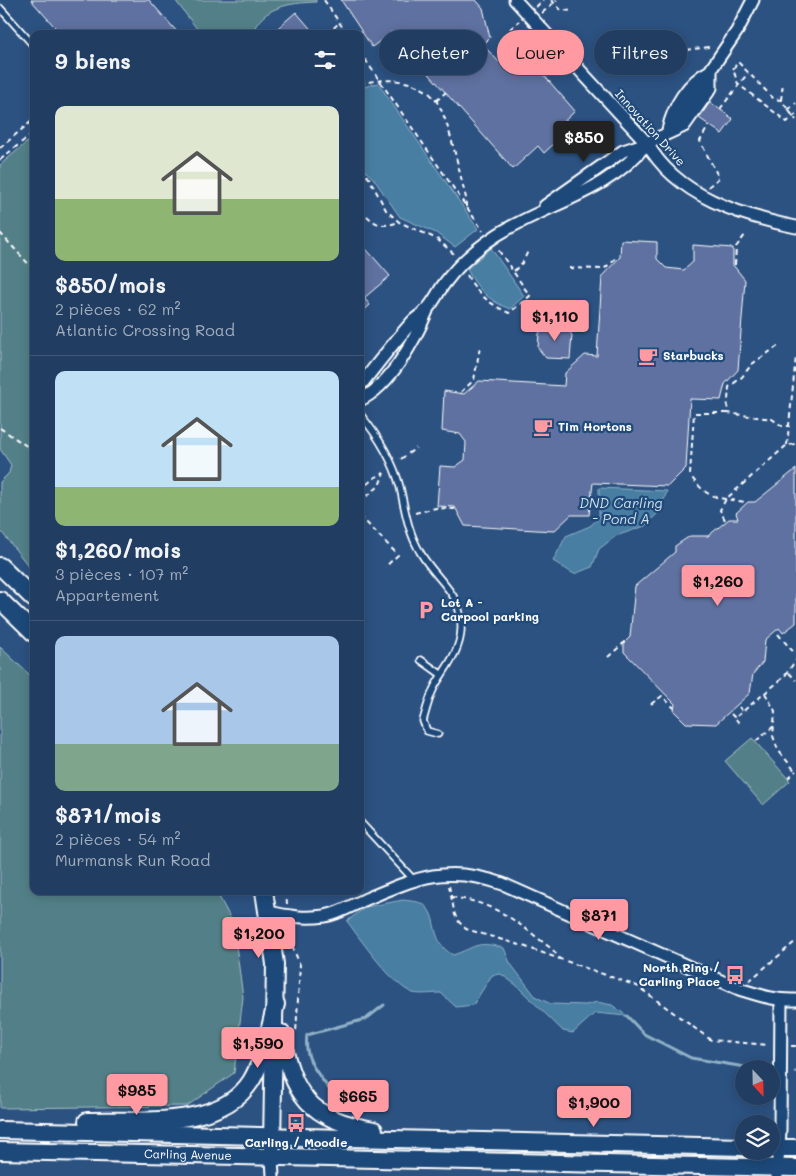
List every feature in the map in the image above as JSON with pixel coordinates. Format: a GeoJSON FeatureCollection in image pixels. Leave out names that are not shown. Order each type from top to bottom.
{"type":"FeatureCollection","features":[{"type":"Feature","properties":{"kind":"main road"},"geometry":{"type":"LineString","coordinates":[[0,566],[30,596]]}},
{"type":"Feature","properties":{"kind":"main road"},"geometry":{"type":"LineString","coordinates":[[16,582],[30,591]]}},
{"type":"Feature","properties":{"kind":"main road"},"geometry":{"type":"LineString","coordinates":[[0,600],[30,629]]}},
{"type":"Feature","properties":{"kind":"main road"},"geometry":{"type":"LineString","coordinates":[[260,895],[268,912]]}},
{"type":"Feature","properties":{"kind":"main road"},"geometry":{"type":"LineString","coordinates":[[265,895],[276,964],[272,1157]]}},
{"type":"Feature","properties":{"kind":"main road"},"geometry":{"type":"LineString","coordinates":[[0,1125],[188,1118],[211,1112],[234,1099],[252,1080],[263,1053],[276,1004]]}},
{"type":"Feature","properties":{"kind":"main road"},"geometry":{"type":"LineString","coordinates":[[276,1004],[291,1074],[297,1087],[315,1108],[335,1121],[356,1127],[444,1139]]}},
{"type":"Feature","properties":{"kind":"main road","name":"Carling Avenue"},"geometry":{"type":"LineString","coordinates":[[0,1130],[735,1147]]}},
{"type":"Feature","properties":{"kind":"main road"},"geometry":{"type":"LineString","coordinates":[[780,1148],[796,1148]]}},
{"type":"Feature","properties":{"kind":"main road","name":"Carling Avenue"},"geometry":{"type":"LineString","coordinates":[[0,1150],[549,1162],[777,1172],[796,1168]]}},
{"type":"Feature","properties":{"kind":"main road"},"geometry":{"type":"LineString","coordinates":[[549,1162],[644,1176]]}},
{"type":"Feature","properties":{"kind":"street","name":"Innovation Drive"},"geometry":{"type":"LineString","coordinates":[[515,0],[647,143],[654,156],[666,169],[700,194],[730,209],[764,221],[796,227]]}},
{"type":"Feature","properties":{"kind":"street"},"geometry":{"type":"LineString","coordinates":[[667,132],[671,114],[697,78],[710,71],[736,31],[753,0]]}},
{"type":"Feature","properties":{"kind":"street"},"geometry":{"type":"LineString","coordinates":[[364,398],[392,370],[415,339],[428,309],[444,284],[464,261],[496,236],[538,212],[582,195],[602,184],[633,161],[647,143],[667,132],[684,126],[711,88],[710,71]]}},
{"type":"Feature","properties":{"kind":"street"},"geometry":{"type":"LineString","coordinates":[[364,381],[414,320],[428,309]]}},
{"type":"Feature","properties":{"kind":"street"},"geometry":{"type":"LineString","coordinates":[[268,912],[308,918],[327,916],[413,880],[448,874],[474,876],[503,884],[739,989],[781,1000],[796,1000]]}},
{"type":"Feature","properties":{"kind":"street"},"geometry":{"type":"LineString","coordinates":[[777,1115],[781,1000]]}},
{"type":"Feature","properties":{"kind":"street"},"geometry":{"type":"LineString","coordinates":[[272,1157],[273,1176]]}},
{"type":"Feature","properties":{"kind":"lane"},"geometry":{"type":"LineString","coordinates":[[0,8],[30,42]]}},
{"type":"Feature","properties":{"kind":"lane"},"geometry":{"type":"LineString","coordinates":[[364,419],[374,431],[393,466],[405,516],[420,554],[451,592],[460,610],[459,644],[442,675],[423,720],[428,731],[438,734]]}},
{"type":"Feature","properties":{"kind":"lane"},"geometry":{"type":"LineString","coordinates":[[421,660],[442,675]]}},
{"type":"Feature","properties":{"kind":"lane"},"geometry":{"type":"LineString","coordinates":[[364,826],[413,880]]}},
{"type":"Feature","properties":{"kind":"path"},"geometry":{"type":"LineString","coordinates":[[324,0],[345,30]]}},
{"type":"Feature","properties":{"kind":"path"},"geometry":{"type":"LineString","coordinates":[[551,0],[561,10],[572,11]]}},
{"type":"Feature","properties":{"kind":"path"},"geometry":{"type":"LineString","coordinates":[[331,30],[340,22]]}},
{"type":"Feature","properties":{"kind":"path"},"geometry":{"type":"LineString","coordinates":[[687,50],[709,47]]}},
{"type":"Feature","properties":{"kind":"path"},"geometry":{"type":"LineString","coordinates":[[364,58],[484,231]]}},
{"type":"Feature","properties":{"kind":"path"},"geometry":{"type":"LineString","coordinates":[[796,114],[793,117],[787,122],[738,84],[733,69],[738,62],[774,98],[781,100],[793,117],[796,120]]}},
{"type":"Feature","properties":{"kind":"path"},"geometry":{"type":"LineString","coordinates":[[720,110],[748,73]]}},
{"type":"Feature","properties":{"kind":"path"},"geometry":{"type":"LineString","coordinates":[[364,83],[378,79],[415,86],[436,101],[444,117],[466,198],[466,207]]}},
{"type":"Feature","properties":{"kind":"path"},"geometry":{"type":"LineString","coordinates":[[781,100],[783,83]]}},
{"type":"Feature","properties":{"kind":"path"},"geometry":{"type":"LineString","coordinates":[[436,101],[446,92]]}},
{"type":"Feature","properties":{"kind":"path"},"geometry":{"type":"LineString","coordinates":[[788,110],[796,103]]}},
{"type":"Feature","properties":{"kind":"path"},"geometry":{"type":"LineString","coordinates":[[0,148],[30,122]]}},
{"type":"Feature","properties":{"kind":"path"},"geometry":{"type":"LineString","coordinates":[[700,194],[719,178],[700,141],[709,126]]}},
{"type":"Feature","properties":{"kind":"path"},"geometry":{"type":"LineString","coordinates":[[559,140],[562,143],[589,148],[607,132]]}},
{"type":"Feature","properties":{"kind":"path"},"geometry":{"type":"LineString","coordinates":[[0,160],[30,135]]}},
{"type":"Feature","properties":{"kind":"path"},"geometry":{"type":"LineString","coordinates":[[364,173],[369,178],[386,210],[399,222],[437,239],[455,255]]}},
{"type":"Feature","properties":{"kind":"path"},"geometry":{"type":"LineString","coordinates":[[364,214],[377,225],[387,226],[399,222]]}},
{"type":"Feature","properties":{"kind":"path"},"geometry":{"type":"LineString","coordinates":[[0,233],[30,266]]}},
{"type":"Feature","properties":{"kind":"path"},"geometry":{"type":"LineString","coordinates":[[735,265],[736,248],[745,236]]}},
{"type":"Feature","properties":{"kind":"path"},"geometry":{"type":"LineString","coordinates":[[465,271],[478,293],[490,304],[509,313],[530,296],[493,244]]}},
{"type":"Feature","properties":{"kind":"path"},"geometry":{"type":"LineString","coordinates":[[513,272],[523,262],[528,251]]}},
{"type":"Feature","properties":{"kind":"path"},"geometry":{"type":"LineString","coordinates":[[569,268],[604,269],[617,257]]}},
{"type":"Feature","properties":{"kind":"path"},"geometry":{"type":"LineString","coordinates":[[461,392],[474,380],[480,346]]}},
{"type":"Feature","properties":{"kind":"path"},"geometry":{"type":"LineString","coordinates":[[727,413],[729,387],[742,377],[752,364],[778,346]]}},
{"type":"Feature","properties":{"kind":"path"},"geometry":{"type":"LineString","coordinates":[[787,445],[796,356]]}},
{"type":"Feature","properties":{"kind":"path"},"geometry":{"type":"LineString","coordinates":[[746,502],[726,499],[702,491],[690,475],[694,413],[727,413],[772,419],[782,426],[789,426]]}},
{"type":"Feature","properties":{"kind":"path"},"geometry":{"type":"LineString","coordinates":[[0,428],[30,448]]}},
{"type":"Feature","properties":{"kind":"path"},"geometry":{"type":"LineString","coordinates":[[725,520],[720,510],[726,499],[787,445],[796,444]]}},
{"type":"Feature","properties":{"kind":"path"},"geometry":{"type":"LineString","coordinates":[[400,459],[416,448]]}},
{"type":"Feature","properties":{"kind":"path"},"geometry":{"type":"LineString","coordinates":[[364,487],[384,473],[379,486],[364,499]]}},
{"type":"Feature","properties":{"kind":"path"},"geometry":{"type":"LineString","coordinates":[[405,516],[436,508],[455,509]]}},
{"type":"Feature","properties":{"kind":"path"},"geometry":{"type":"LineString","coordinates":[[364,520],[398,555],[385,567]]}},
{"type":"Feature","properties":{"kind":"path"},"geometry":{"type":"LineString","coordinates":[[778,634],[796,655]]}},
{"type":"Feature","properties":{"kind":"path"},"geometry":{"type":"LineString","coordinates":[[608,657],[626,640]]}},
{"type":"Feature","properties":{"kind":"path"},"geometry":{"type":"LineString","coordinates":[[735,718],[788,672],[796,660]]}},
{"type":"Feature","properties":{"kind":"path"},"geometry":{"type":"LineString","coordinates":[[788,672],[796,680]]}},
{"type":"Feature","properties":{"kind":"path"},"geometry":{"type":"LineString","coordinates":[[765,692],[775,711],[773,736],[778,750],[796,771],[788,778]]}},
{"type":"Feature","properties":{"kind":"path"},"geometry":{"type":"LineString","coordinates":[[651,704],[662,696],[674,708]]}},
{"type":"Feature","properties":{"kind":"path"},"geometry":{"type":"LineString","coordinates":[[739,707],[743,712]]}},
{"type":"Feature","properties":{"kind":"path"},"geometry":{"type":"LineString","coordinates":[[732,714],[739,723]]}},
{"type":"Feature","properties":{"kind":"path"},"geometry":{"type":"LineString","coordinates":[[756,742],[774,726]]}},
{"type":"Feature","properties":{"kind":"path"},"geometry":{"type":"LineString","coordinates":[[448,874],[451,896],[459,922],[466,929],[559,958],[637,986],[711,1040],[737,1044],[796,1046]]}},
{"type":"Feature","properties":{"kind":"path"},"geometry":{"type":"LineString","coordinates":[[451,896],[471,899],[498,909],[553,950],[559,958]]}},
{"type":"Feature","properties":{"kind":"path"},"geometry":{"type":"LineString","coordinates":[[287,916],[292,945],[298,954],[300,965],[296,1036]]}},
{"type":"Feature","properties":{"kind":"path"},"geometry":{"type":"LineString","coordinates":[[739,989],[796,941]]}},
{"type":"Feature","properties":{"kind":"path"},"geometry":{"type":"LineString","coordinates":[[292,1125],[306,1108]]}},
{"type":"Feature","properties":{"kind":"green space"},"geometry":{"type":"Polygon","coordinates":[[[175,0],[316,0],[316,2],[296,3],[278,8],[263,17],[254,30],[198,30],[175,0]]]}},
{"type":"Feature","properties":{"kind":"green space"},"geometry":{"type":"Polygon","coordinates":[[[30,141],[30,568],[0,530],[0,482],[9,473],[11,465],[0,449],[0,165],[30,141]]]}},
{"type":"Feature","properties":{"kind":"green space"},"geometry":{"type":"Polygon","coordinates":[[[0,647],[30,675],[30,895],[218,895],[233,923],[243,997],[234,1073],[187,1106],[0,1108],[0,647]]]}},
{"type":"Feature","properties":{"kind":"green space"},"geometry":{"type":"Polygon","coordinates":[[[752,738],[790,781],[763,805],[725,761],[752,738]]]}},
{"type":"Feature","properties":{"kind":"water"},"geometry":{"type":"Polygon","coordinates":[[[378,83],[478,229],[455,247],[436,233],[400,217],[373,178],[364,170],[364,87],[378,83]]]}},
{"type":"Feature","properties":{"kind":"water"},"geometry":{"type":"Polygon","coordinates":[[[491,248],[524,296],[510,309],[484,294],[467,269],[491,248]]]}},
{"type":"Feature","properties":{"kind":"water","name":"DND Carling - Pond A"},"geometry":{"type":"Polygon","coordinates":[[[599,488],[667,491],[660,511],[645,526],[616,536],[599,549],[592,567],[574,574],[553,561],[566,536],[590,526],[599,518],[599,488]]]}},
{"type":"Feature","properties":{"kind":"water"},"geometry":{"type":"Polygon","coordinates":[[[403,900],[421,903],[428,909],[440,943],[453,955],[482,945],[504,948],[510,963],[536,997],[551,1004],[586,1005],[597,1002],[612,1005],[627,1016],[595,1013],[573,1033],[563,1031],[516,985],[501,974],[492,975],[473,1005],[456,1007],[441,993],[413,993],[405,989],[368,950],[347,921],[366,907],[403,900]]]}},
{"type":"Feature","properties":{"kind":"building"},"geometry":{"type":"Polygon","coordinates":[[[31,0],[149,0],[175,30],[57,30],[31,0]]]}},
{"type":"Feature","properties":{"kind":"building"},"geometry":{"type":"Polygon","coordinates":[[[341,0],[476,0],[483,8],[490,38],[487,41],[487,30],[379,30],[379,42],[372,47],[364,35],[364,30],[361,30],[341,0]]]}},
{"type":"Feature","properties":{"kind":"building"},"geometry":{"type":"Polygon","coordinates":[[[296,12],[312,30],[276,30],[296,12]]]}},
{"type":"Feature","properties":{"kind":"building"},"geometry":{"type":"Polygon","coordinates":[[[487,49],[497,60],[497,75],[544,75],[575,111],[554,131],[560,138],[544,153],[538,146],[513,169],[430,75],[487,75],[487,49]]]}},
{"type":"Feature","properties":{"kind":"building"},"geometry":{"type":"Polygon","coordinates":[[[710,102],[733,119],[722,134],[699,118],[710,102]]]}},
{"type":"Feature","properties":{"kind":"building"},"geometry":{"type":"Polygon","coordinates":[[[621,240],[657,242],[657,259],[666,268],[684,270],[693,262],[693,245],[733,248],[733,265],[745,280],[738,370],[725,384],[721,400],[690,399],[686,468],[668,486],[593,483],[589,515],[571,515],[554,531],[465,526],[455,507],[437,506],[440,466],[455,467],[465,460],[466,442],[460,434],[442,431],[444,391],[464,394],[479,381],[564,386],[565,373],[585,355],[597,356],[602,276],[620,257],[621,240]]]}},
{"type":"Feature","properties":{"kind":"building"},"geometry":{"type":"Polygon","coordinates":[[[364,247],[390,276],[364,298],[364,247]]]}},
{"type":"Feature","properties":{"kind":"building"},"geometry":{"type":"Polygon","coordinates":[[[364,298],[370,305],[364,310],[364,298]]]}},
{"type":"Feature","properties":{"kind":"building"},"geometry":{"type":"Polygon","coordinates":[[[548,325],[564,326],[572,335],[570,359],[546,358],[538,348],[539,333],[548,325]]]}},
{"type":"Feature","properties":{"kind":"building"},"geometry":{"type":"Polygon","coordinates":[[[796,469],[796,623],[783,633],[779,628],[765,640],[763,662],[753,674],[750,693],[716,724],[686,723],[674,711],[675,704],[624,652],[624,643],[630,637],[635,586],[675,552],[675,546],[690,536],[708,536],[729,519],[738,519],[736,513],[748,502],[755,502],[796,469]]]}},
{"type":"Feature","properties":{"kind":"waterway"},"geometry":{"type":"LineString","coordinates":[[337,1100],[311,1062],[308,1054],[307,1035],[366,1019],[384,1005]]}},
{"type":"Feature","properties":{"kind":"waterway"},"geometry":{"type":"LineString","coordinates":[[627,1016],[644,1034],[691,1058],[735,1065]]}},
{"type":"Feature","properties":{"kind":"place","name":"Starbucks"},"geometry":{"type":"Point","coordinates":[648,356]}},
{"type":"Feature","properties":{"kind":"place","name":"Tim Hortons"},"geometry":{"type":"Point","coordinates":[543,427]}},
{"type":"Feature","properties":{"kind":"place","name":"Lot A - Carpool parking"},"geometry":{"type":"Point","coordinates":[426,610]}},
{"type":"Feature","properties":{"kind":"place","name":"North Ring / Carling Place"},"geometry":{"type":"Point","coordinates":[735,975]}},
{"type":"Feature","properties":{"kind":"place","name":"Carling / Moodie"},"geometry":{"type":"Point","coordinates":[296,1123]}}]}
